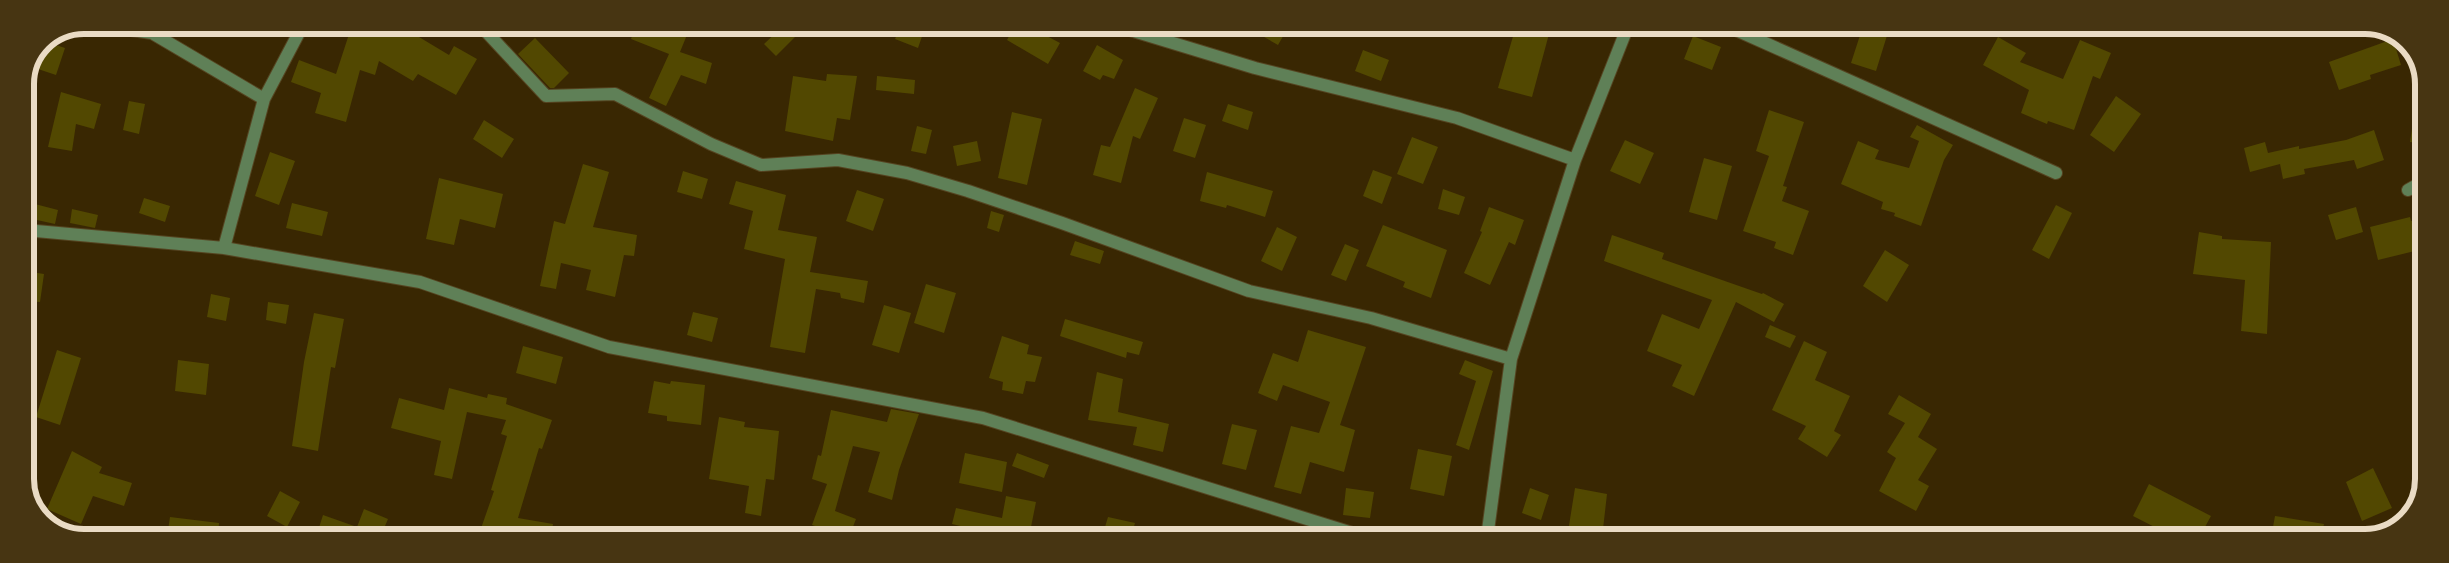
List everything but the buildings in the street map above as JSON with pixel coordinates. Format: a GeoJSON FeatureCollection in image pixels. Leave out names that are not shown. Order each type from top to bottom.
{"type":"FeatureCollection","features":[{"type":"Feature","properties":{"kind":"street"},"geometry":{"type":"LineString","coordinates":[[154,34],[264,99]]}},
{"type":"Feature","properties":{"kind":"street"},"geometry":{"type":"LineString","coordinates":[[224,248],[264,99],[298,34]]}},
{"type":"Feature","properties":{"kind":"street"},"geometry":{"type":"LineString","coordinates":[[488,34],[546,96],[615,94],[711,144],[761,164],[838,160],[907,173],[1035,214],[1249,291],[1371,318],[1512,359]]}},
{"type":"Feature","properties":{"kind":"street"},"geometry":{"type":"LineString","coordinates":[[1143,34],[1255,68],[1457,118],[1575,160]]}},
{"type":"Feature","properties":{"kind":"street"},"geometry":{"type":"LineString","coordinates":[[1488,529],[1512,359],[1575,160],[1625,34]]}},
{"type":"Feature","properties":{"kind":"street"},"geometry":{"type":"LineString","coordinates":[[1746,34],[2056,173]]}},
{"type":"Feature","properties":{"kind":"street"},"geometry":{"type":"LineString","coordinates":[[2408,190],[2415,186]]}},
{"type":"Feature","properties":{"kind":"street"},"geometry":{"type":"LineString","coordinates":[[34,231],[224,248],[420,282],[609,347],[983,418],[1336,529]]}}]}
